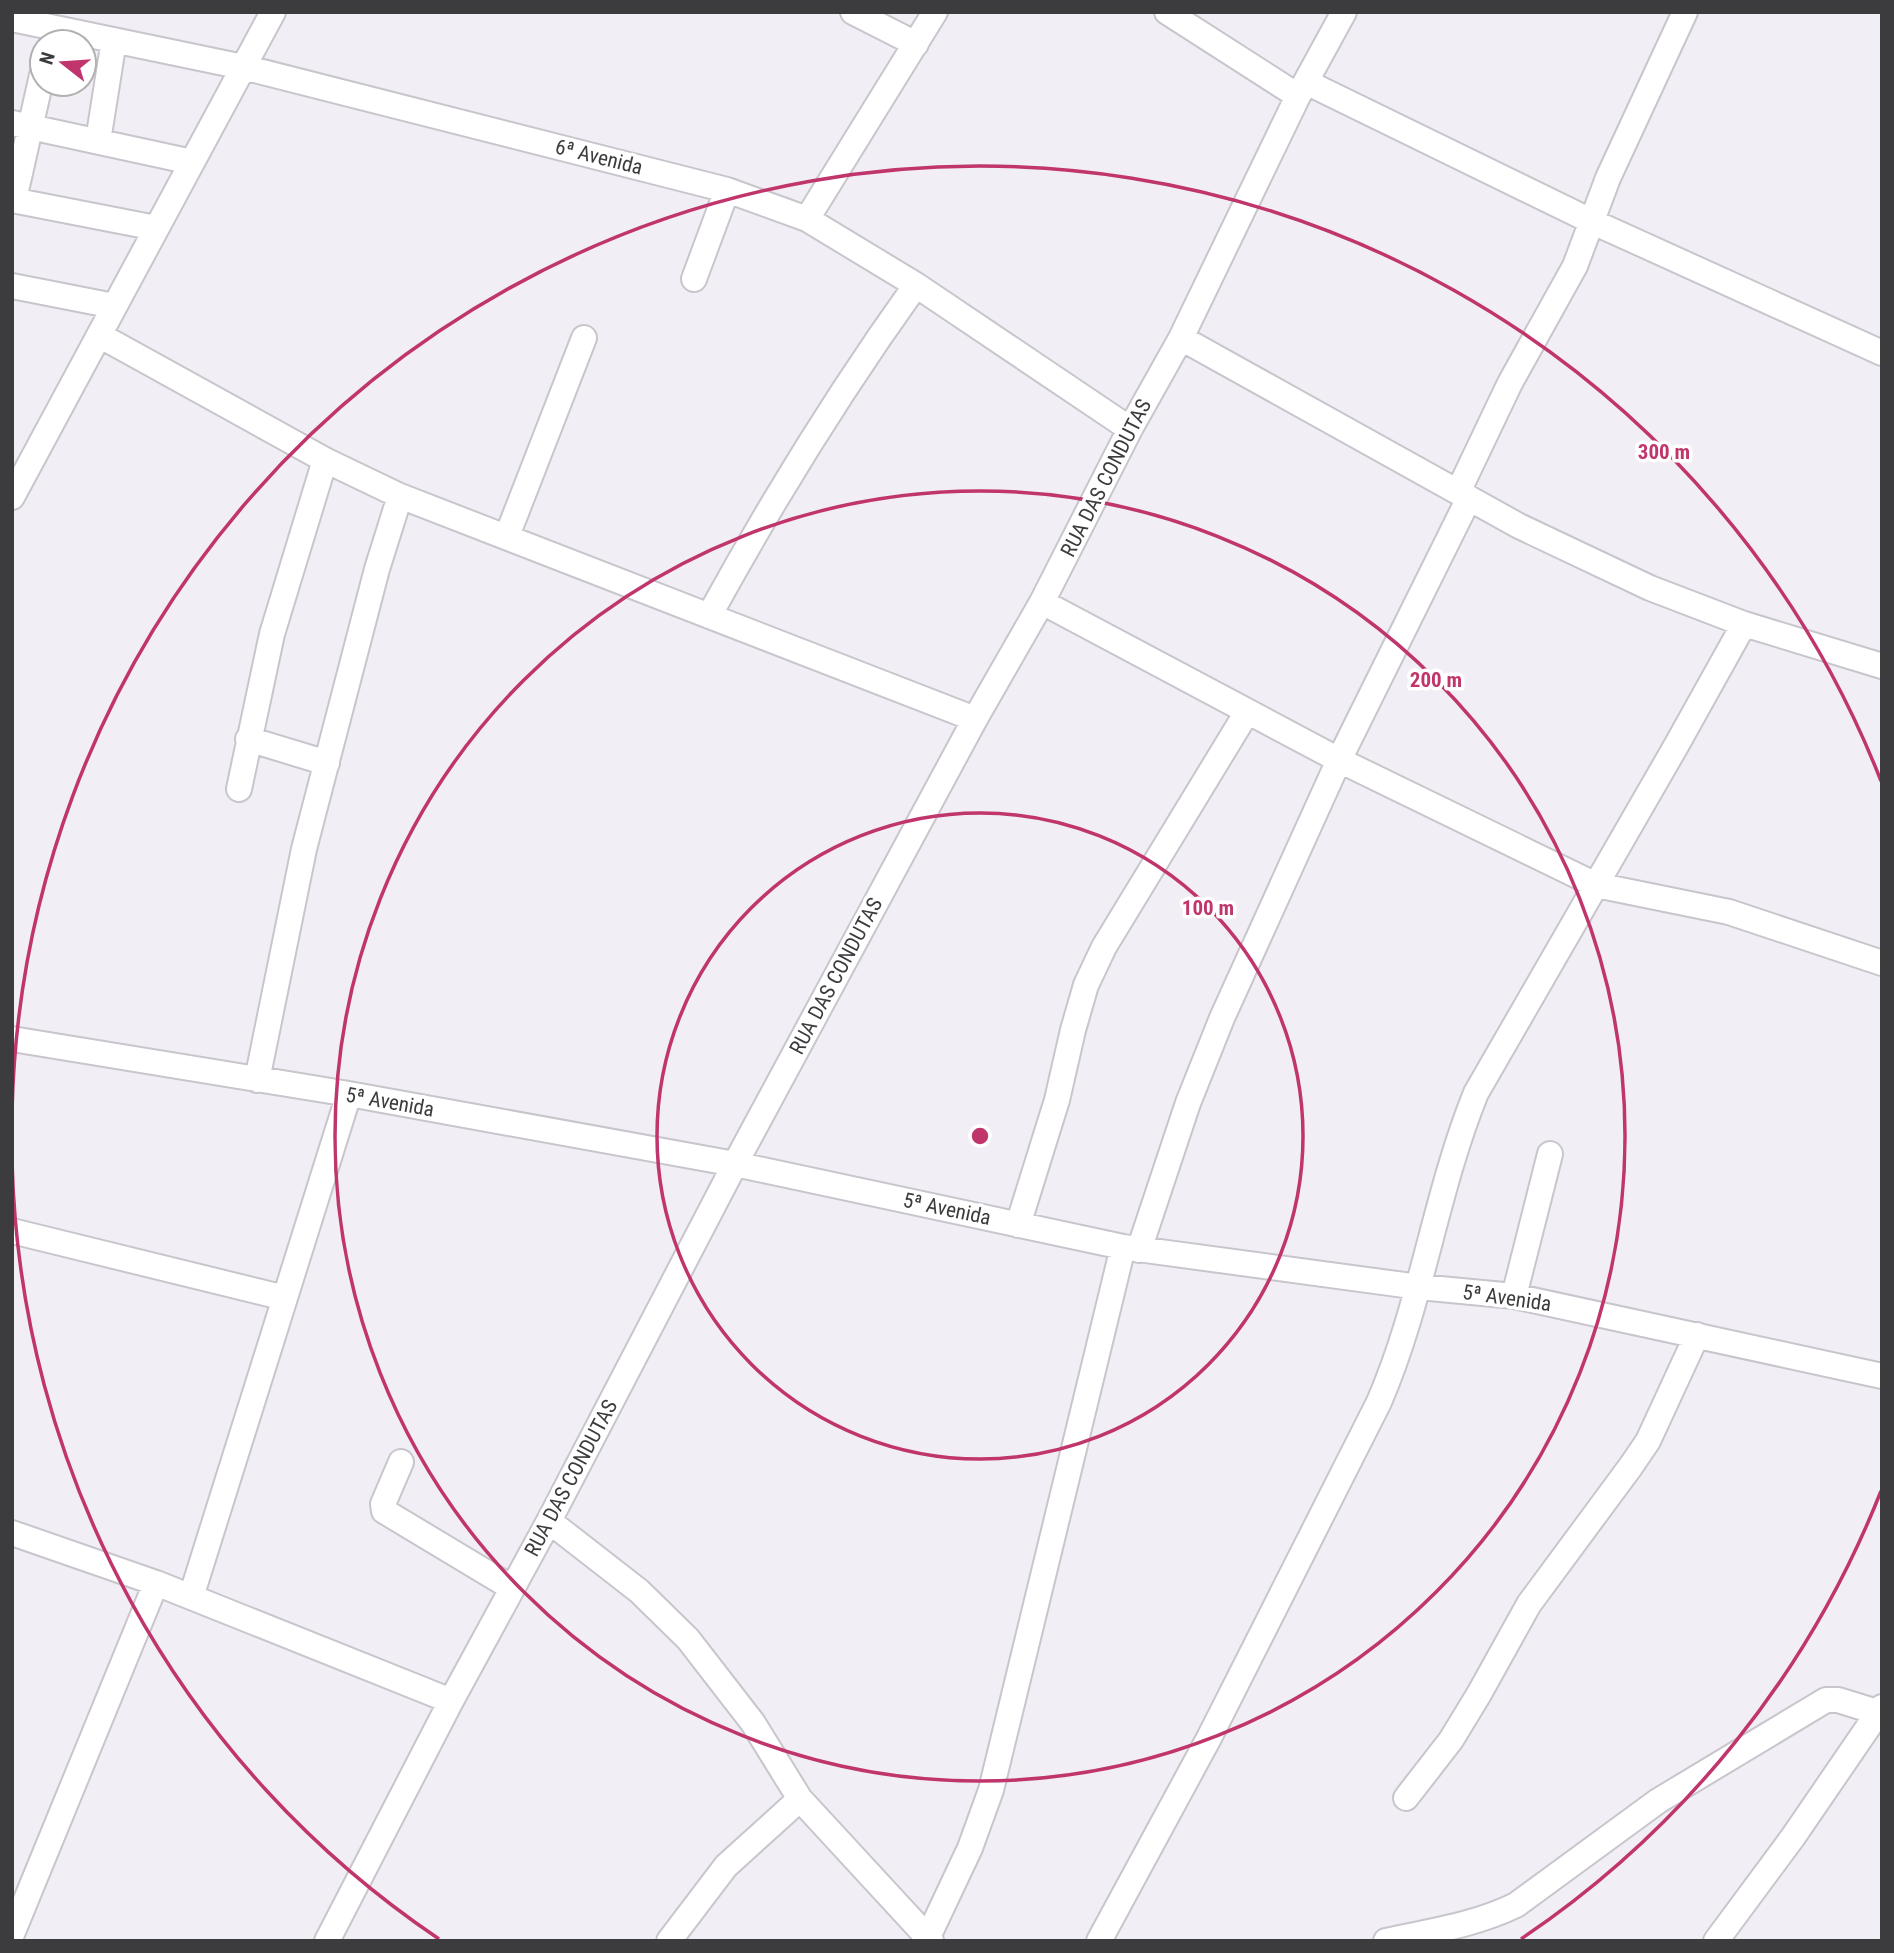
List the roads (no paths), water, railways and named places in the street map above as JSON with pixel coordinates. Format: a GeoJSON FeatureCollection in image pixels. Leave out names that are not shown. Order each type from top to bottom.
{"type":"FeatureCollection","features":[{"type":"Feature","properties":{"kind":"street"},"geometry":{"type":"LineString","coordinates":[[12,497],[273,12]]}},
{"type":"Feature","properties":{"kind":"street"},"geometry":{"type":"LineString","coordinates":[[853,12],[916,44]]}},
{"type":"Feature","properties":{"kind":"street"},"geometry":{"type":"LineString","coordinates":[[807,219],[935,12]]}},
{"type":"Feature","properties":{"kind":"street"},"geometry":{"type":"LineString","coordinates":[[1167,12],[1302,89],[1882,353]]}},
{"type":"Feature","properties":{"kind":"street","name":"RUA DAS CONDUTAS"},"geometry":{"type":"LineString","coordinates":[[327,1941],[735,1164],[975,719],[1042,601],[1130,429],[1181,338],[1302,89],[1344,12]]}},
{"type":"Feature","properties":{"kind":"street"},"geometry":{"type":"LineString","coordinates":[[549,1521],[639,1591],[688,1639],[753,1723],[800,1800],[929,1939],[970,1848],[991,1790],[1131,1249],[1188,1102],[1222,1018],[1463,495],[1510,383],[1575,266],[1608,178],[1685,12]]}},
{"type":"Feature","properties":{"kind":"street","name":"6ª Avenida"},"geometry":{"type":"LineString","coordinates":[[12,19],[243,67],[727,190],[807,219],[916,285],[1130,429]]}},
{"type":"Feature","properties":{"kind":"street"},"geometry":{"type":"LineString","coordinates":[[98,141],[114,40]]}},
{"type":"Feature","properties":{"kind":"street"},"geometry":{"type":"LineString","coordinates":[[33,98],[22,125],[13,200],[156,229]]}},
{"type":"Feature","properties":{"kind":"street"},"geometry":{"type":"LineString","coordinates":[[22,125],[192,162]]}},
{"type":"Feature","properties":{"kind":"street"},"geometry":{"type":"LineString","coordinates":[[694,279],[727,190]]}},
{"type":"Feature","properties":{"kind":"street"},"geometry":{"type":"LineString","coordinates":[[709,615],[758,526],[832,407],[916,285]]}},
{"type":"Feature","properties":{"kind":"street"},"geometry":{"type":"LineString","coordinates":[[12,286],[114,306]]}},
{"type":"Feature","properties":{"kind":"street"},"geometry":{"type":"LineString","coordinates":[[99,335],[325,460],[400,496],[975,719]]}},
{"type":"Feature","properties":{"kind":"street"},"geometry":{"type":"LineString","coordinates":[[507,536],[584,338]]}},
{"type":"Feature","properties":{"kind":"street"},"geometry":{"type":"LineString","coordinates":[[1181,338],[1519,526],[1650,588],[1744,624],[1882,666]]}},
{"type":"Feature","properties":{"kind":"street"},"geometry":{"type":"LineString","coordinates":[[239,789],[272,634],[325,460]]}},
{"type":"Feature","properties":{"kind":"street"},"geometry":{"type":"LineString","coordinates":[[257,1080],[287,927],[327,763],[377,569],[400,496]]}},
{"type":"Feature","properties":{"kind":"street"},"geometry":{"type":"LineString","coordinates":[[1042,601],[1339,760],[1596,885],[1718,909],[1882,963]]}},
{"type":"Feature","properties":{"kind":"street"},"geometry":{"type":"LineString","coordinates":[[1099,1941],[1209,1738],[1379,1402],[1399,1352],[1453,1159],[1476,1093],[1744,624]]}},
{"type":"Feature","properties":{"kind":"street"},"geometry":{"type":"LineString","coordinates":[[1018,1225],[1057,1100],[1086,985],[1104,947],[1247,712]]}},
{"type":"Feature","properties":{"kind":"street"},"geometry":{"type":"LineString","coordinates":[[248,739],[327,763]]}},
{"type":"Feature","properties":{"kind":"street","name":"5ª Avenida"},"geometry":{"type":"LineString","coordinates":[[12,1040],[349,1094],[735,1164],[1131,1249],[1419,1287],[1514,1296],[1882,1376]]}},
{"type":"Feature","properties":{"kind":"street"},"geometry":{"type":"LineString","coordinates":[[191,1597],[349,1094]]}},
{"type":"Feature","properties":{"kind":"street"},"geometry":{"type":"LineString","coordinates":[[1514,1296],[1550,1154]]}},
{"type":"Feature","properties":{"kind":"street"},"geometry":{"type":"LineString","coordinates":[[12,1231],[285,1298]]}},
{"type":"Feature","properties":{"kind":"street"},"geometry":{"type":"LineString","coordinates":[[1406,1798],[1451,1740],[1529,1604],[1648,1441],[1697,1335]]}},
{"type":"Feature","properties":{"kind":"street"},"geometry":{"type":"LineString","coordinates":[[401,1462],[383,1504],[384,1511],[512,1588]]}},
{"type":"Feature","properties":{"kind":"street"},"geometry":{"type":"LineString","coordinates":[[12,1533],[156,1583],[451,1701]]}},
{"type":"Feature","properties":{"kind":"street"},"geometry":{"type":"LineString","coordinates":[[12,1934],[156,1583]]}},
{"type":"Feature","properties":{"kind":"street"},"geometry":{"type":"LineString","coordinates":[[1386,1941],[1467,1924],[1516,1905],[1658,1801],[1826,1700],[1880,1709],[1793,1837],[1716,1941]]}},
{"type":"Feature","properties":{"kind":"street"},"geometry":{"type":"LineString","coordinates":[[669,1941],[726,1866],[800,1800]]}}]}
